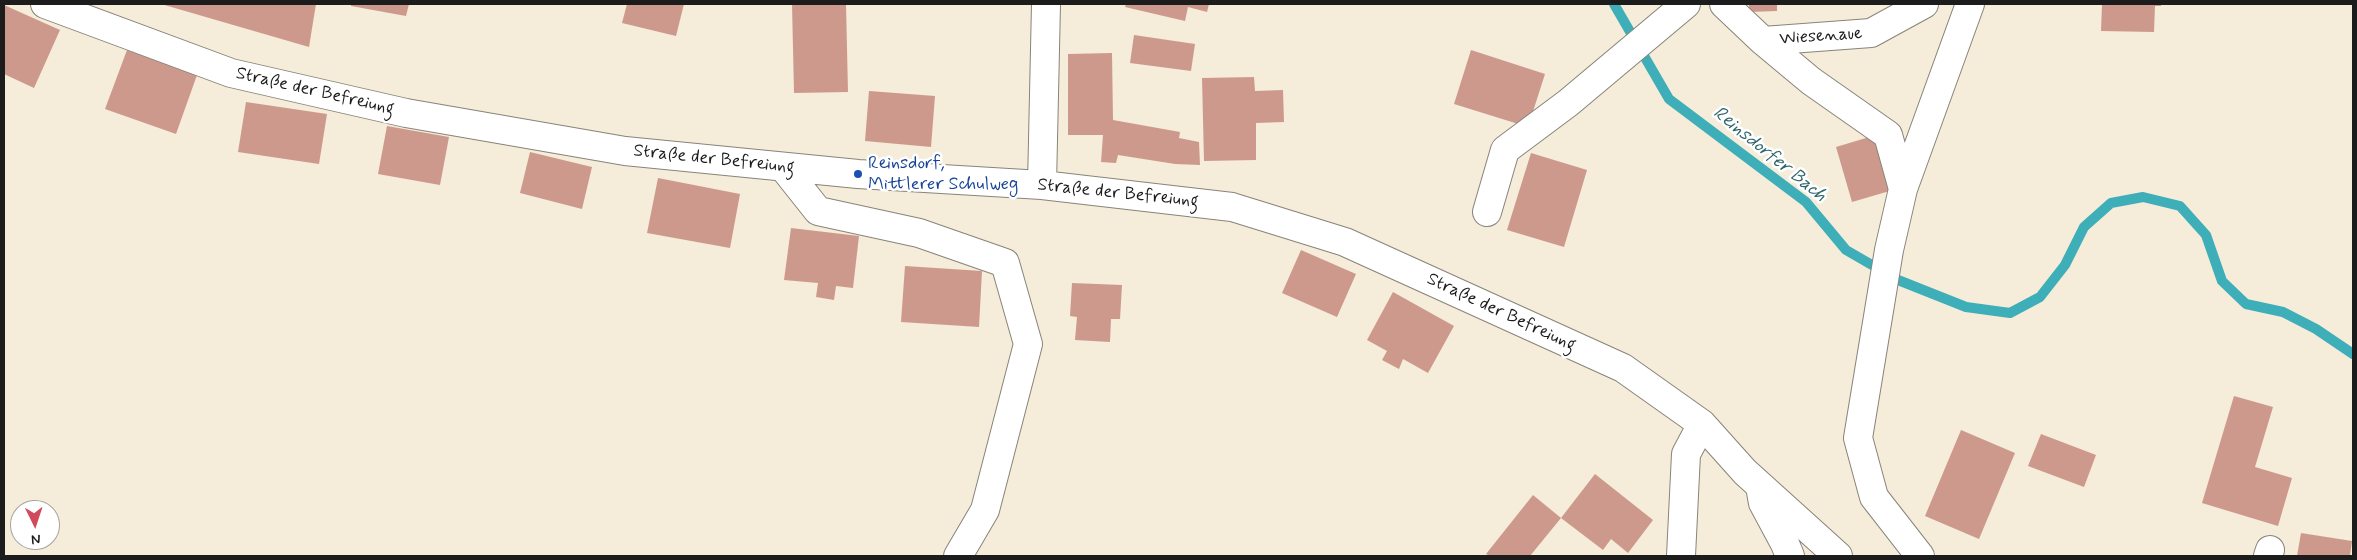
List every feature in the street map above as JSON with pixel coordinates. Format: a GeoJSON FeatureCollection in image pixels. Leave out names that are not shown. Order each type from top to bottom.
{"type":"FeatureCollection","features":[{"type":"Feature","properties":{"kind":"street","name":"Straße der Befreiung"},"geometry":{"type":"LineString","coordinates":[[45,4],[231,72],[406,113],[625,151],[858,174],[1042,185],[1232,206],[1346,242],[1623,368],[1702,424],[1745,472],[1838,556]]}},
{"type":"Feature","properties":{"kind":"street"},"geometry":{"type":"LineString","coordinates":[[1042,185],[1046,4]]}},
{"type":"Feature","properties":{"kind":"street"},"geometry":{"type":"LineString","coordinates":[[1487,212],[1505,150],[1686,4]]}},
{"type":"Feature","properties":{"kind":"street","name":"Wiesenaue"},"geometry":{"type":"LineString","coordinates":[[1724,4],[1764,41],[1871,33],[1924,4]]}},
{"type":"Feature","properties":{"kind":"street"},"geometry":{"type":"LineString","coordinates":[[1920,556],[1874,497],[1858,438],[1889,250],[1903,189],[1970,4]]}},
{"type":"Feature","properties":{"kind":"street"},"geometry":{"type":"LineString","coordinates":[[1764,41],[1811,80],[1888,135],[1903,189]]}},
{"type":"Feature","properties":{"kind":"street"},"geometry":{"type":"LineString","coordinates":[[783,167],[818,211],[919,233],[1005,263],[1028,344],[985,510],[958,556]]}},
{"type":"Feature","properties":{"kind":"street"},"geometry":{"type":"LineString","coordinates":[[1681,556],[1686,454],[1702,424]]}},
{"type":"Feature","properties":{"kind":"street"},"geometry":{"type":"LineString","coordinates":[[1761,486],[1762,503],[1790,556]]}},
{"type":"Feature","properties":{"kind":"building"},"geometry":{"type":"Polygon","coordinates":[[[161,4],[316,4],[309,47],[161,4]]]}},
{"type":"Feature","properties":{"kind":"building"},"geometry":{"type":"Polygon","coordinates":[[[351,4],[409,4],[406,16],[351,6],[351,4]]]}},
{"type":"Feature","properties":{"kind":"building"},"geometry":{"type":"Polygon","coordinates":[[[627,4],[684,4],[676,36],[622,23],[627,4]]]}},
{"type":"Feature","properties":{"kind":"building"},"geometry":{"type":"Polygon","coordinates":[[[792,4],[846,4],[848,92],[794,93],[792,4]]]}},
{"type":"Feature","properties":{"kind":"building"},"geometry":{"type":"Polygon","coordinates":[[[1126,4],[1209,4],[1207,12],[1188,7],[1185,21],[1125,7],[1126,4]]]}},
{"type":"Feature","properties":{"kind":"building"},"geometry":{"type":"Polygon","coordinates":[[[1749,4],[1777,4],[1777,11],[1749,12],[1749,4]]]}},
{"type":"Feature","properties":{"kind":"building"},"geometry":{"type":"Polygon","coordinates":[[[2102,4],[2161,4],[2161,6],[2155,6],[2154,32],[2101,31],[2102,4]]]}},
{"type":"Feature","properties":{"kind":"building"},"geometry":{"type":"Polygon","coordinates":[[[4,5],[60,30],[34,88],[4,74],[4,5]]]}},
{"type":"Feature","properties":{"kind":"building"},"geometry":{"type":"Polygon","coordinates":[[[1134,35],[1195,44],[1191,71],[1130,63],[1134,35]]]}},
{"type":"Feature","properties":{"kind":"building"},"geometry":{"type":"Polygon","coordinates":[[[127,50],[197,75],[176,134],[105,109],[127,50]]]}},
{"type":"Feature","properties":{"kind":"building"},"geometry":{"type":"Polygon","coordinates":[[[1471,50],[1545,74],[1528,127],[1454,104],[1471,50]]]}},
{"type":"Feature","properties":{"kind":"building"},"geometry":{"type":"Polygon","coordinates":[[[1112,53],[1113,120],[1180,132],[1179,138],[1199,142],[1200,165],[1175,164],[1118,155],[1116,163],[1101,162],[1103,135],[1068,135],[1068,54],[1112,53]]]}},
{"type":"Feature","properties":{"kind":"building"},"geometry":{"type":"Polygon","coordinates":[[[1254,77],[1255,91],[1283,90],[1284,122],[1256,123],[1256,160],[1204,161],[1202,78],[1254,77]]]}},
{"type":"Feature","properties":{"kind":"building"},"geometry":{"type":"Polygon","coordinates":[[[869,91],[935,96],[931,147],[865,141],[869,91]]]}},
{"type":"Feature","properties":{"kind":"building"},"geometry":{"type":"Polygon","coordinates":[[[246,102],[327,114],[319,164],[238,152],[246,102]]]}},
{"type":"Feature","properties":{"kind":"building"},"geometry":{"type":"Polygon","coordinates":[[[387,126],[449,137],[440,185],[378,174],[387,126]]]}},
{"type":"Feature","properties":{"kind":"building"},"geometry":{"type":"Polygon","coordinates":[[[1876,135],[1893,190],[1852,202],[1836,147],[1876,135]]]}},
{"type":"Feature","properties":{"kind":"building"},"geometry":{"type":"Polygon","coordinates":[[[530,152],[592,167],[582,209],[520,193],[530,152]]]}},
{"type":"Feature","properties":{"kind":"building"},"geometry":{"type":"Polygon","coordinates":[[[1531,153],[1587,170],[1564,247],[1507,230],[1531,153]]]}},
{"type":"Feature","properties":{"kind":"building"},"geometry":{"type":"Polygon","coordinates":[[[658,178],[740,194],[730,248],[647,233],[658,178]]]}},
{"type":"Feature","properties":{"kind":"building"},"geometry":{"type":"Polygon","coordinates":[[[791,228],[859,236],[853,288],[836,286],[834,300],[816,297],[818,283],[784,280],[791,228]]]}},
{"type":"Feature","properties":{"kind":"building"},"geometry":{"type":"Polygon","coordinates":[[[1301,250],[1356,274],[1337,317],[1282,293],[1301,250]]]}},
{"type":"Feature","properties":{"kind":"building"},"geometry":{"type":"Polygon","coordinates":[[[905,266],[982,271],[979,327],[901,322],[905,266]]]}},
{"type":"Feature","properties":{"kind":"building"},"geometry":{"type":"Polygon","coordinates":[[[1072,283],[1122,285],[1120,319],[1111,319],[1110,342],[1075,340],[1077,317],[1070,316],[1072,283]]]}},
{"type":"Feature","properties":{"kind":"building"},"geometry":{"type":"Polygon","coordinates":[[[1393,292],[1454,326],[1428,373],[1403,359],[1399,369],[1382,360],[1387,351],[1367,340],[1393,292]]]}},
{"type":"Feature","properties":{"kind":"building"},"geometry":{"type":"Polygon","coordinates":[[[2234,396],[2273,407],[2255,467],[2292,478],[2278,526],[2202,503],[2234,396]]]}},
{"type":"Feature","properties":{"kind":"building"},"geometry":{"type":"Polygon","coordinates":[[[1961,430],[2015,453],[1979,539],[1925,516],[1961,430]]]}},
{"type":"Feature","properties":{"kind":"building"},"geometry":{"type":"Polygon","coordinates":[[[2041,434],[2096,455],[2084,487],[2028,466],[2041,434]]]}},
{"type":"Feature","properties":{"kind":"building"},"geometry":{"type":"Polygon","coordinates":[[[1595,474],[1653,520],[1628,553],[1611,539],[1603,550],[1561,518],[1595,474]]]}},
{"type":"Feature","properties":{"kind":"building"},"geometry":{"type":"Polygon","coordinates":[[[1533,495],[1561,518],[1530,556],[1490,556],[1486,554],[1533,495]]]}},
{"type":"Feature","properties":{"kind":"building"},"geometry":{"type":"Polygon","coordinates":[[[2301,533],[2352,541],[2350,556],[2297,556],[2301,533]]]}},
{"type":"Feature","properties":{"kind":"waterway","name":"Reinsdorfer Bach"},"geometry":{"type":"LineString","coordinates":[[1614,4],[1669,99],[1806,202],[1846,250],[1898,280],[1966,307],[2010,313],[2040,297],[2065,265],[2084,227],[2111,203],[2143,197],[2180,206],[2206,235],[2222,281],[2246,304],[2283,312],[2316,329],[2353,354]]}},
{"type":"Feature","properties":{"kind":"place","name":"Reinsdorf, Mittlerer Schulweg"},"geometry":{"type":"Point","coordinates":[858,174]}}]}
